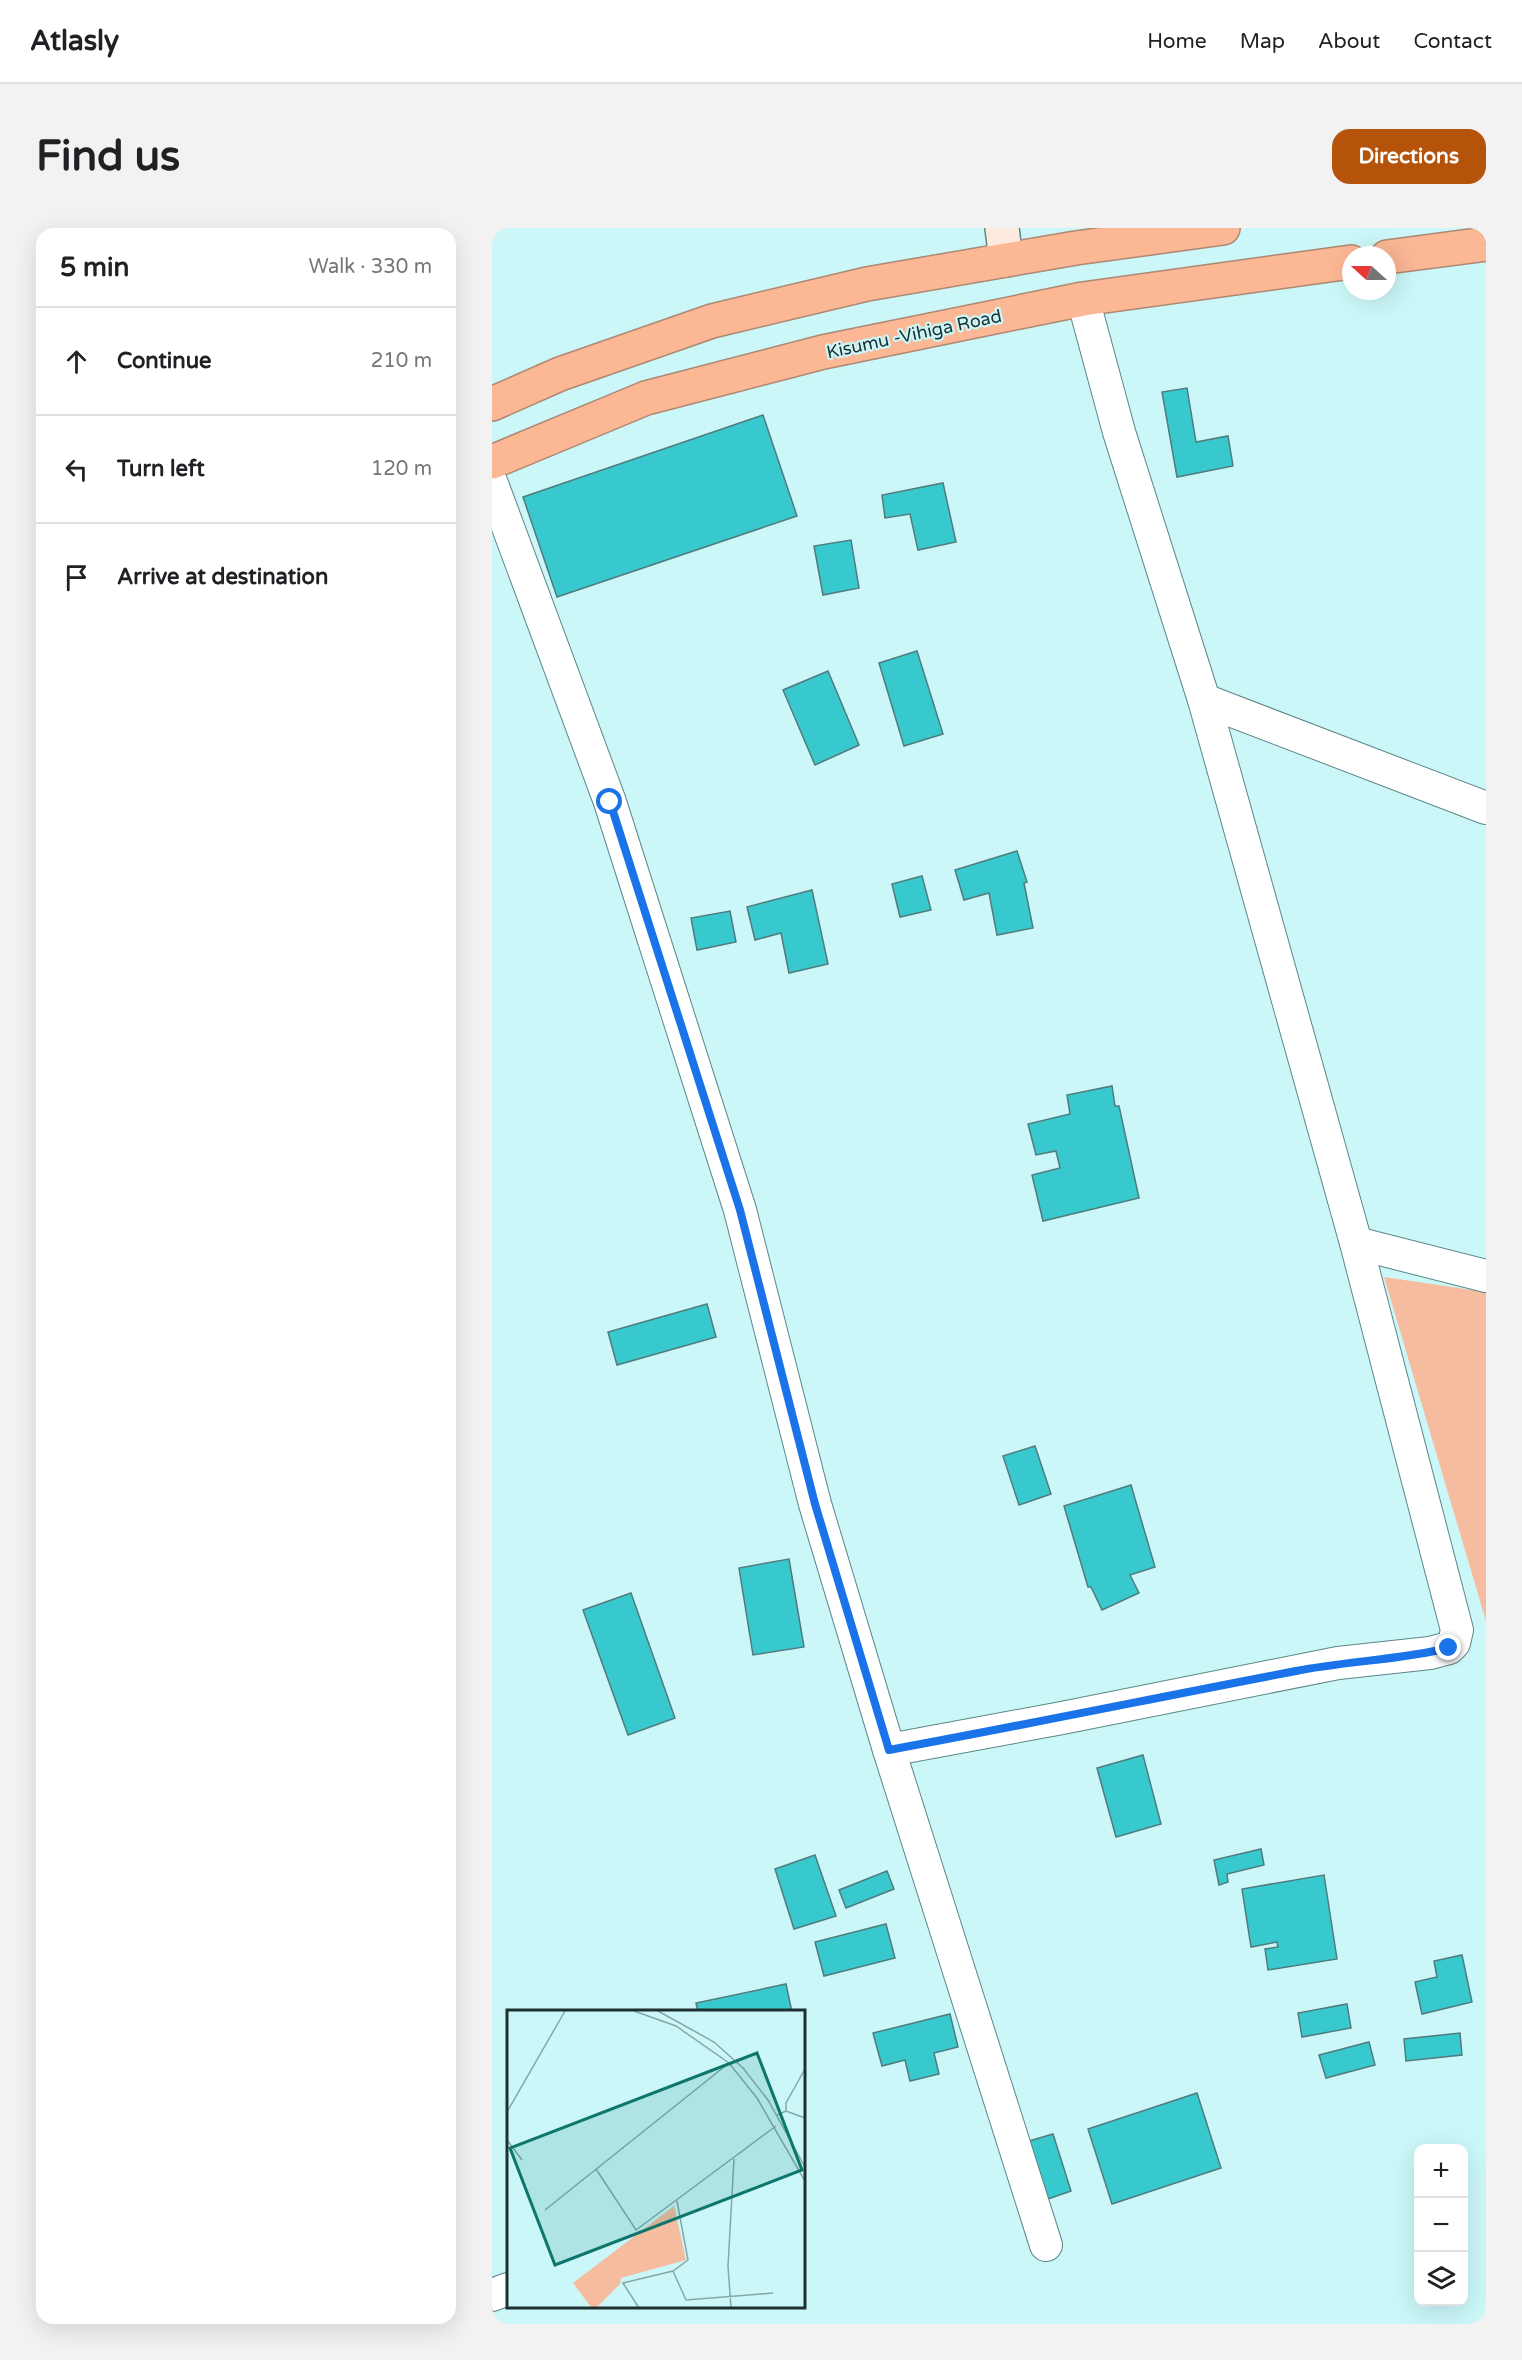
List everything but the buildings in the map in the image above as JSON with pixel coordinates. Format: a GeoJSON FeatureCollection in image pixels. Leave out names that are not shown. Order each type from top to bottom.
{"type":"FeatureCollection","features":[{"type":"Feature","properties":{"kind":"highway"},"geometry":{"type":"LineString","coordinates":[[492,404],[560,374],[712,321],[867,284],[1006,260],[1223,228]]}},
{"type":"Feature","properties":{"kind":"highway"},"geometry":{"type":"LineString","coordinates":[[1396,256],[1486,244]]}},
{"type":"Feature","properties":{"kind":"highway","name":"Kisumu -Vihiga Road"},"geometry":{"type":"LineString","coordinates":[[492,462],[646,398],[823,352],[1083,299],[1342,263]]}},
{"type":"Feature","properties":{"kind":"street"},"geometry":{"type":"LineString","coordinates":[[1002,228],[1006,260]]}},
{"type":"Feature","properties":{"kind":"street"},"geometry":{"type":"LineString","coordinates":[[889,1750],[1338,1663],[1430,1653],[1449,1648],[1454,1643],[1457,1630],[1356,1243],[1204,700],[1119,432],[1083,299]]}},
{"type":"Feature","properties":{"kind":"street"},"geometry":{"type":"LineString","coordinates":[[492,484],[610,802],[740,1210],[815,1504],[889,1750],[1046,2245]]}},
{"type":"Feature","properties":{"kind":"street"},"geometry":{"type":"LineString","coordinates":[[1204,700],[1486,808]]}},
{"type":"Feature","properties":{"kind":"street"},"geometry":{"type":"LineString","coordinates":[[1356,1243],[1486,1276]]}},
{"type":"Feature","properties":{"kind":"street"},"geometry":{"type":"LineString","coordinates":[[492,2295],[507,2289]]}},
{"type":"Feature","properties":{"kind":"shaded area"},"geometry":{"type":"Polygon","coordinates":[[[1384,1277],[1486,1292],[1486,1621],[1384,1277]]]}},
{"type":"Feature","properties":{"kind":"route"},"geometry":{"type":"LineString","coordinates":[[610,802],[740,1210],[815,1504],[889,1750],[1338,1663],[1430,1653],[1449,1648]]}}]}
